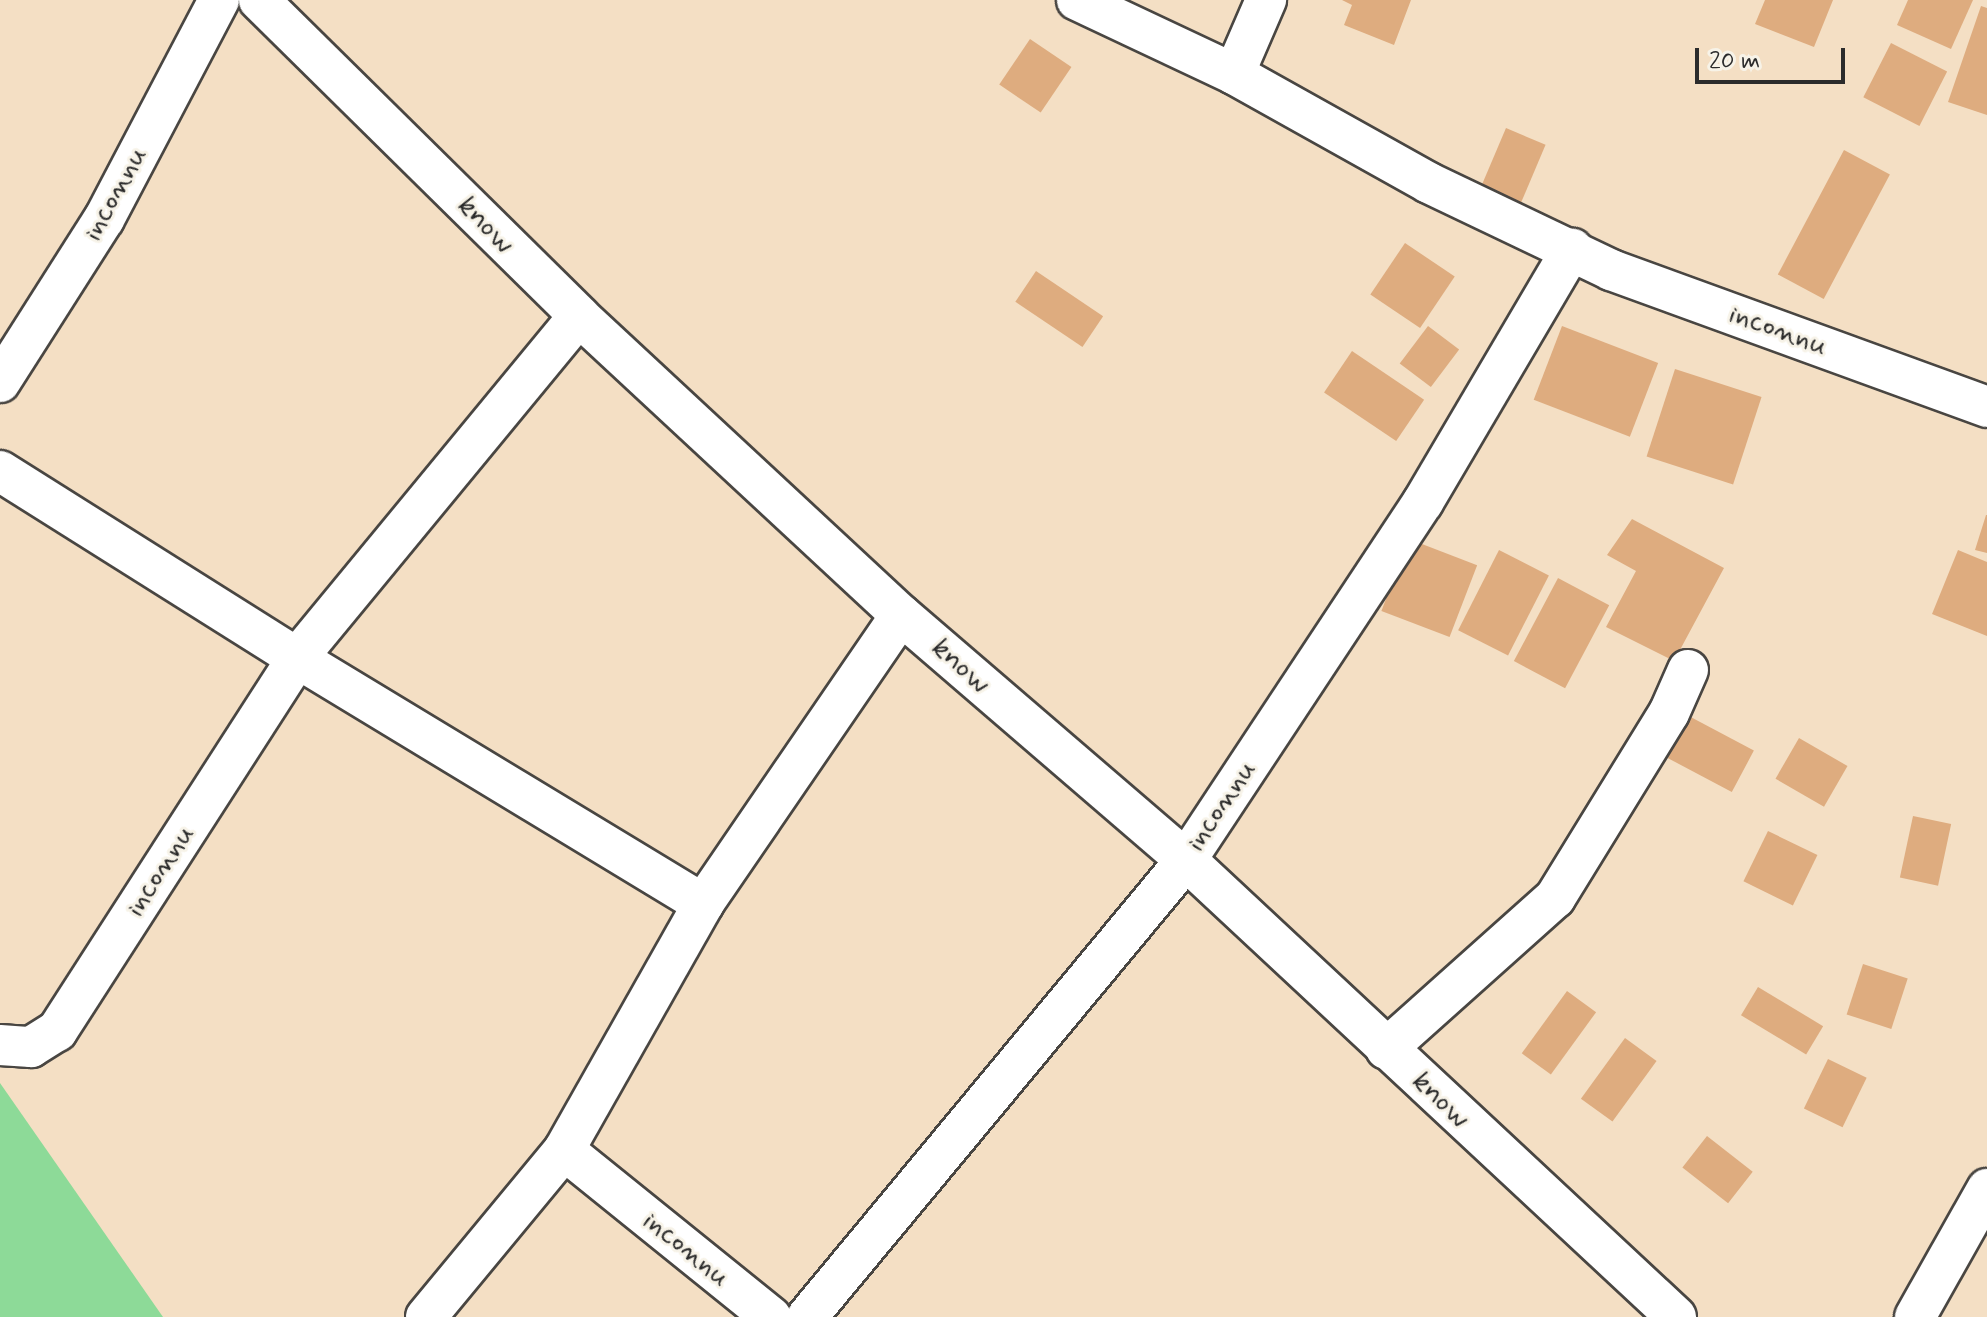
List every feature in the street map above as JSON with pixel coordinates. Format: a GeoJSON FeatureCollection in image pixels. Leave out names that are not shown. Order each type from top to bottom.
{"type":"FeatureCollection","features":[{"type":"Feature","properties":{"kind":"street","name":"inconnu"},"geometry":{"type":"LineString","coordinates":[[0,382],[104,219],[219,0]]}},
{"type":"Feature","properties":{"kind":"street","name":"know"},"geometry":{"type":"LineString","coordinates":[[259,0],[579,316],[901,615],[1186,860],[1676,1317]]}},
{"type":"Feature","properties":{"kind":"street","name":"inconnu"},"geometry":{"type":"LineString","coordinates":[[1077,0],[1234,74],[1429,183],[1611,270],[1987,407]]}},
{"type":"Feature","properties":{"kind":"street"},"geometry":{"type":"LineString","coordinates":[[1234,74],[1266,0]]}},
{"type":"Feature","properties":{"kind":"street","name":"inconnu"},"geometry":{"type":"LineString","coordinates":[[807,1317],[1186,860],[1423,502],[1572,249]]}},
{"type":"Feature","properties":{"kind":"street","name":"inconnu"},"geometry":{"type":"LineString","coordinates":[[0,1045],[31,1047],[57,1031],[297,658],[579,316]]}},
{"type":"Feature","properties":{"kind":"street"},"geometry":{"type":"LineString","coordinates":[[0,471],[297,658],[703,904]]}},
{"type":"Feature","properties":{"kind":"street"},"geometry":{"type":"LineString","coordinates":[[426,1317],[564,1150],[703,904],[901,615]]}},
{"type":"Feature","properties":{"kind":"street"},"geometry":{"type":"LineString","coordinates":[[1386,1049],[1555,898],[1669,713],[1688,670]]}},
{"type":"Feature","properties":{"kind":"street","name":"inconnu"},"geometry":{"type":"LineString","coordinates":[[564,1150],[771,1317]]}},
{"type":"Feature","properties":{"kind":"street"},"geometry":{"type":"LineString","coordinates":[[1915,1317],[1987,1189]]}},
{"type":"Feature","properties":{"kind":"green space"},"geometry":{"type":"Polygon","coordinates":[[[0,1083],[163,1317],[0,1317],[0,1083]]]}},
{"type":"Feature","properties":{"kind":"building"},"geometry":{"type":"Polygon","coordinates":[[[1342,0],[1411,0],[1394,45],[1344,25],[1352,5],[1342,0]]]}},
{"type":"Feature","properties":{"kind":"building"},"geometry":{"type":"Polygon","coordinates":[[[1765,0],[1833,0],[1814,47],[1755,24],[1765,0]]]}},
{"type":"Feature","properties":{"kind":"building"},"geometry":{"type":"Polygon","coordinates":[[[1908,0],[1973,0],[1951,49],[1897,25],[1908,0]]]}},
{"type":"Feature","properties":{"kind":"building"},"geometry":{"type":"Polygon","coordinates":[[[1981,6],[1987,8],[1987,115],[1948,102],[1981,6]]]}},
{"type":"Feature","properties":{"kind":"building"},"geometry":{"type":"Polygon","coordinates":[[[1030,39],[1071,67],[1041,113],[999,85],[1030,39]]]}},
{"type":"Feature","properties":{"kind":"building"},"geometry":{"type":"Polygon","coordinates":[[[1891,43],[1947,72],[1919,126],[1863,97],[1891,43]]]}},
{"type":"Feature","properties":{"kind":"building"},"geometry":{"type":"Polygon","coordinates":[[[1506,128],[1546,145],[1519,208],[1479,192],[1506,128]]]}},
{"type":"Feature","properties":{"kind":"building"},"geometry":{"type":"Polygon","coordinates":[[[1844,150],[1890,174],[1824,299],[1778,274],[1844,150]]]}},
{"type":"Feature","properties":{"kind":"building"},"geometry":{"type":"Polygon","coordinates":[[[1405,243],[1455,277],[1420,328],[1370,294],[1405,243]]]}},
{"type":"Feature","properties":{"kind":"building"},"geometry":{"type":"Polygon","coordinates":[[[1036,271],[1103,316],[1082,347],[1015,302],[1036,271]]]}},
{"type":"Feature","properties":{"kind":"building"},"geometry":{"type":"Polygon","coordinates":[[[1428,326],[1459,349],[1431,387],[1400,364],[1428,326]]]}},
{"type":"Feature","properties":{"kind":"building"},"geometry":{"type":"Polygon","coordinates":[[[1562,326],[1658,363],[1630,437],[1534,400],[1562,326]]]}},
{"type":"Feature","properties":{"kind":"building"},"geometry":{"type":"Polygon","coordinates":[[[1352,351],[1424,400],[1396,441],[1324,392],[1352,351]]]}},
{"type":"Feature","properties":{"kind":"building"},"geometry":{"type":"Polygon","coordinates":[[[1675,369],[1762,397],[1733,485],[1647,456],[1675,369]]]}},
{"type":"Feature","properties":{"kind":"building"},"geometry":{"type":"Polygon","coordinates":[[[1987,515],[1987,553],[1975,550],[1987,515]]]}},
{"type":"Feature","properties":{"kind":"building"},"geometry":{"type":"Polygon","coordinates":[[[1632,519],[1724,568],[1674,661],[1606,627],[1636,571],[1607,555],[1632,519]]]}},
{"type":"Feature","properties":{"kind":"building"},"geometry":{"type":"Polygon","coordinates":[[[1409,539],[1477,565],[1450,637],[1381,611],[1409,539]]]}},
{"type":"Feature","properties":{"kind":"building"},"geometry":{"type":"Polygon","coordinates":[[[1499,550],[1549,575],[1508,656],[1458,630],[1499,550]]]}},
{"type":"Feature","properties":{"kind":"building"},"geometry":{"type":"Polygon","coordinates":[[[1958,550],[1987,562],[1987,636],[1932,614],[1958,550]]]}},
{"type":"Feature","properties":{"kind":"building"},"geometry":{"type":"Polygon","coordinates":[[[1558,578],[1609,605],[1565,688],[1514,661],[1558,578]]]}},
{"type":"Feature","properties":{"kind":"building"},"geometry":{"type":"Polygon","coordinates":[[[1685,714],[1754,751],[1732,792],[1663,755],[1685,714]]]}},
{"type":"Feature","properties":{"kind":"building"},"geometry":{"type":"Polygon","coordinates":[[[1799,738],[1847,766],[1824,807],[1776,779],[1799,738]]]}},
{"type":"Feature","properties":{"kind":"building"},"geometry":{"type":"Polygon","coordinates":[[[1913,816],[1951,824],[1938,886],[1900,878],[1913,816]]]}},
{"type":"Feature","properties":{"kind":"building"},"geometry":{"type":"Polygon","coordinates":[[[1768,831],[1817,855],[1793,905],[1743,881],[1768,831]]]}},
{"type":"Feature","properties":{"kind":"building"},"geometry":{"type":"Polygon","coordinates":[[[1863,964],[1908,979],[1891,1029],[1847,1014],[1863,964]]]}},
{"type":"Feature","properties":{"kind":"building"},"geometry":{"type":"Polygon","coordinates":[[[1758,987],[1823,1026],[1806,1054],[1741,1015],[1758,987]]]}},
{"type":"Feature","properties":{"kind":"building"},"geometry":{"type":"Polygon","coordinates":[[[1567,991],[1596,1012],[1551,1074],[1522,1053],[1567,991]]]}},
{"type":"Feature","properties":{"kind":"building"},"geometry":{"type":"Polygon","coordinates":[[[1625,1038],[1657,1061],[1612,1122],[1581,1099],[1625,1038]]]}},
{"type":"Feature","properties":{"kind":"building"},"geometry":{"type":"Polygon","coordinates":[[[1828,1059],[1867,1078],[1843,1127],[1804,1108],[1828,1059]]]}},
{"type":"Feature","properties":{"kind":"building"},"geometry":{"type":"Polygon","coordinates":[[[1707,1136],[1753,1172],[1728,1203],[1682,1168],[1707,1136]]]}}]}
